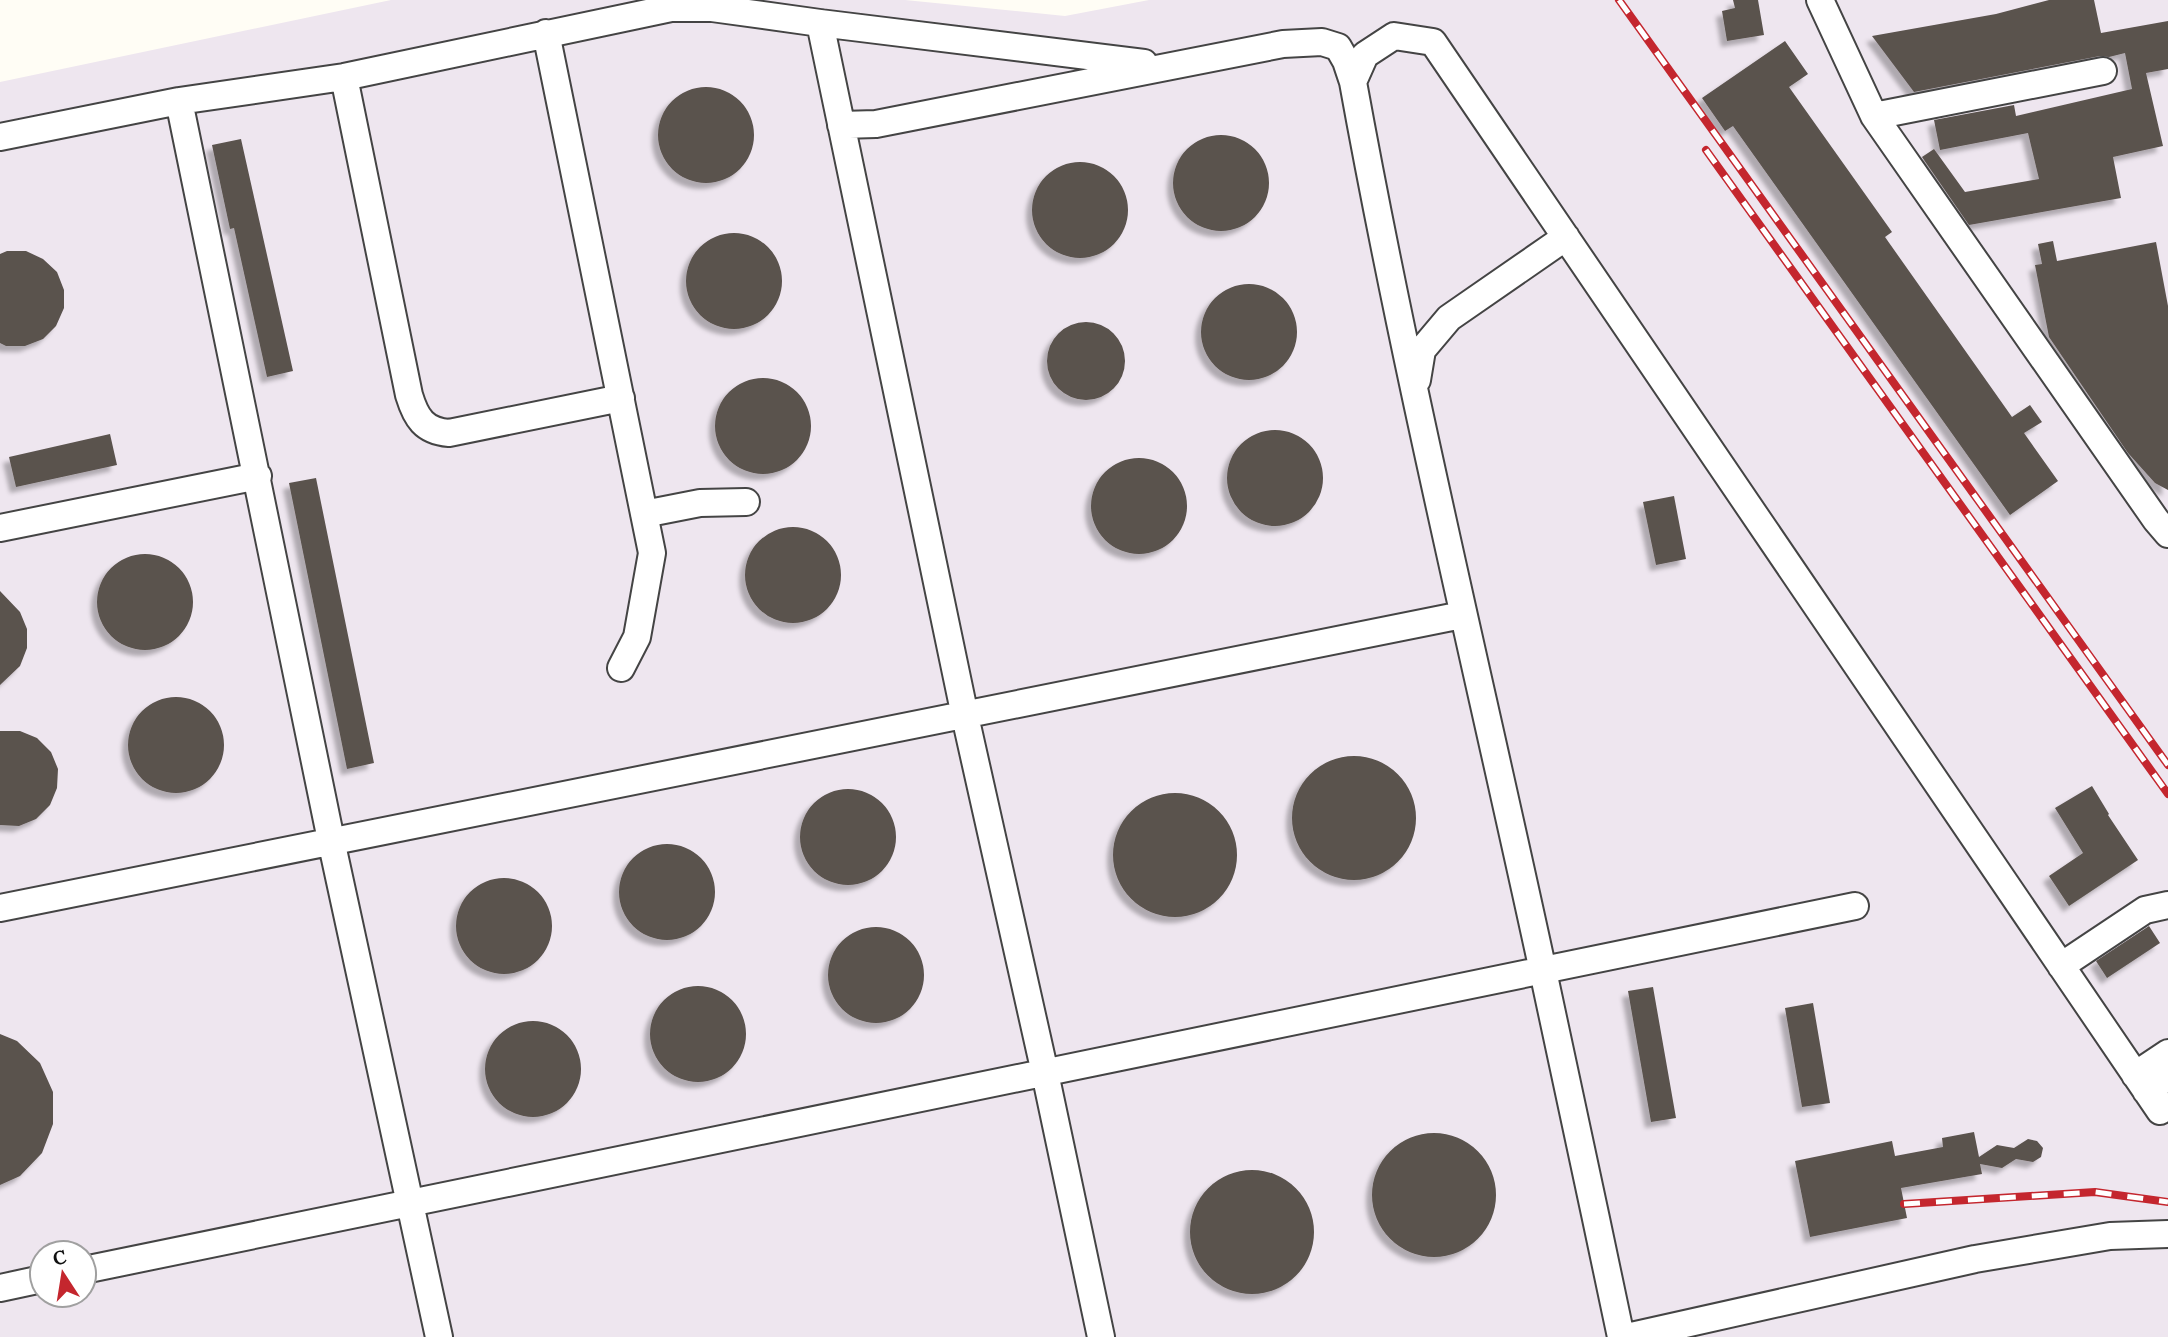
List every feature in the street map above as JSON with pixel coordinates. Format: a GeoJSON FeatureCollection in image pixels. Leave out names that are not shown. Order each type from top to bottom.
{"type":"FeatureCollection","features":[{"type":"Feature","properties":{"kind":"lane"},"geometry":{"type":"LineString","coordinates":[[1820,0],[1874,116],[2168,534]]}},
{"type":"Feature","properties":{"kind":"lane"},"geometry":{"type":"LineString","coordinates":[[0,137],[179,100],[344,77],[671,8],[712,8],[1166,66]]}},
{"type":"Feature","properties":{"kind":"lane"},"geometry":{"type":"LineString","coordinates":[[820,23],[965,716],[1101,1337]]}},
{"type":"Feature","properties":{"kind":"lane"},"geometry":{"type":"LineString","coordinates":[[546,33],[652,553],[637,637],[621,668]]}},
{"type":"Feature","properties":{"kind":"lane"},"geometry":{"type":"LineString","coordinates":[[1353,82],[1365,55],[1394,36],[1433,42],[2061,966],[2150,1091]]}},
{"type":"Feature","properties":{"kind":"lane"},"geometry":{"type":"LineString","coordinates":[[841,125],[876,124],[1283,44],[1322,42],[1338,47],[1353,82],[1378,220],[1462,615],[1543,970],[1620,1337]]}},
{"type":"Feature","properties":{"kind":"lane"},"geometry":{"type":"LineString","coordinates":[[1874,116],[2103,71]]}},
{"type":"Feature","properties":{"kind":"lane"},"geometry":{"type":"LineString","coordinates":[[344,77],[409,395],[420,420],[434,432],[449,433],[621,398]]}},
{"type":"Feature","properties":{"kind":"lane"},"geometry":{"type":"LineString","coordinates":[[179,100],[331,840],[439,1337]]}},
{"type":"Feature","properties":{"kind":"lane"},"geometry":{"type":"LineString","coordinates":[[1415,389],[1422,350],[1449,318],[1566,237]]}},
{"type":"Feature","properties":{"kind":"lane"},"geometry":{"type":"LineString","coordinates":[[0,528],[258,476]]}},
{"type":"Feature","properties":{"kind":"lane"},"geometry":{"type":"LineString","coordinates":[[645,514],[701,503],[746,502]]}},
{"type":"Feature","properties":{"kind":"lane"},"geometry":{"type":"LineString","coordinates":[[0,908],[1462,615]]}},
{"type":"Feature","properties":{"kind":"lane"},"geometry":{"type":"LineString","coordinates":[[2061,966],[2145,910],[2168,905]]}},
{"type":"Feature","properties":{"kind":"lane"},"geometry":{"type":"LineString","coordinates":[[98,1267],[1855,906]]}},
{"type":"Feature","properties":{"kind":"lane"},"geometry":{"type":"LineString","coordinates":[[2150,1091],[2168,1053]]}},
{"type":"Feature","properties":{"kind":"lane"},"geometry":{"type":"LineString","coordinates":[[2150,1091],[2168,1077]]}},
{"type":"Feature","properties":{"kind":"lane"},"geometry":{"type":"LineString","coordinates":[[1627,1337],[1975,1259],[2110,1236],[2168,1234]]}},
{"type":"Feature","properties":{"kind":"lane"},"geometry":{"type":"LineString","coordinates":[[0,1288],[28,1282]]}},
{"type":"Feature","properties":{"kind":"shaded area"},"geometry":{"type":"Polygon","coordinates":[[[391,0],[905,0],[1065,16],[1149,0],[2168,0],[2168,1337],[0,1337],[0,82],[391,0]]]}},
{"type":"Feature","properties":{"kind":"building"},"geometry":{"type":"Polygon","coordinates":[[[1733,0],[1758,0],[1764,35],[1727,41],[1722,11],[1735,8],[1733,0]]]}},
{"type":"Feature","properties":{"kind":"building"},"geometry":{"type":"Polygon","coordinates":[[[2049,0],[2094,0],[2101,33],[2168,21],[2168,69],[2146,73],[2163,146],[2113,157],[2121,198],[1969,225],[1922,157],[1934,149],[1965,192],[2039,179],[2028,133],[1940,150],[1934,120],[2014,105],[2016,116],[2132,89],[2125,53],[1914,92],[1872,36],[1996,14],[2049,0]]]}},
{"type":"Feature","properties":{"kind":"building"},"geometry":{"type":"Polygon","coordinates":[[[1785,41],[1808,74],[1789,87],[1892,232],[1885,237],[2012,417],[2030,405],[2042,422],[2024,433],[2058,481],[2010,515],[1733,126],[1725,131],[1702,98],[1785,41]]]}},
{"type":"Feature","properties":{"kind":"building"},"geometry":{"type":"Polygon","coordinates":[[[706,87],[724,91],[740,101],[750,117],[754,135],[750,153],[740,169],[724,179],[706,183],[688,179],[672,169],[662,153],[658,135],[662,117],[672,101],[688,91],[706,87]]]}},
{"type":"Feature","properties":{"kind":"building"},"geometry":{"type":"Polygon","coordinates":[[[1221,135],[1239,139],[1255,149],[1265,165],[1269,183],[1265,201],[1255,217],[1239,227],[1221,231],[1203,227],[1187,217],[1177,201],[1173,183],[1177,165],[1187,149],[1203,139],[1221,135]]]}},
{"type":"Feature","properties":{"kind":"building"},"geometry":{"type":"Polygon","coordinates":[[[241,139],[293,371],[267,377],[234,228],[230,229],[212,145],[241,139]]]}},
{"type":"Feature","properties":{"kind":"building"},"geometry":{"type":"Polygon","coordinates":[[[1080,162],[1098,166],[1114,176],[1124,192],[1128,210],[1124,228],[1114,244],[1098,254],[1080,258],[1062,254],[1046,244],[1036,228],[1032,210],[1036,192],[1046,176],[1062,166],[1080,162]]]}},
{"type":"Feature","properties":{"kind":"building"},"geometry":{"type":"Polygon","coordinates":[[[734,233],[752,237],[768,247],[778,263],[782,281],[778,299],[768,315],[752,325],[734,329],[716,325],[700,315],[690,299],[686,281],[690,263],[700,247],[716,237],[734,233]]]}},
{"type":"Feature","properties":{"kind":"building"},"geometry":{"type":"Polygon","coordinates":[[[2053,241],[2057,261],[2156,242],[2168,306],[2168,490],[2155,483],[2128,453],[2049,337],[2035,265],[2042,264],[2038,244],[2053,241]]]}},
{"type":"Feature","properties":{"kind":"building"},"geometry":{"type":"Polygon","coordinates":[[[7,251],[26,251],[43,259],[57,272],[64,290],[64,308],[56,326],[43,339],[25,346],[6,346],[0,343],[0,254],[7,251]]]}},
{"type":"Feature","properties":{"kind":"building"},"geometry":{"type":"Polygon","coordinates":[[[1249,284],[1267,288],[1283,298],[1293,314],[1297,332],[1293,350],[1283,366],[1267,376],[1249,380],[1231,376],[1215,366],[1205,350],[1201,332],[1205,314],[1215,298],[1231,288],[1249,284]]]}},
{"type":"Feature","properties":{"kind":"building"},"geometry":{"type":"Polygon","coordinates":[[[1086,322],[1101,325],[1113,334],[1122,346],[1125,361],[1122,376],[1113,388],[1101,397],[1086,400],[1071,397],[1059,388],[1050,376],[1047,361],[1050,346],[1059,334],[1071,325],[1086,322]]]}},
{"type":"Feature","properties":{"kind":"building"},"geometry":{"type":"Polygon","coordinates":[[[763,378],[781,382],[797,392],[807,408],[811,426],[807,444],[797,460],[781,470],[763,474],[745,470],[729,460],[719,444],[715,426],[719,408],[729,392],[745,382],[763,378]]]}},
{"type":"Feature","properties":{"kind":"building"},"geometry":{"type":"Polygon","coordinates":[[[1275,430],[1293,434],[1309,444],[1319,460],[1323,478],[1319,496],[1309,512],[1293,522],[1275,526],[1257,522],[1241,512],[1231,496],[1227,478],[1231,460],[1241,444],[1257,434],[1275,430]]]}},
{"type":"Feature","properties":{"kind":"building"},"geometry":{"type":"Polygon","coordinates":[[[110,434],[117,465],[16,487],[9,457],[110,434]]]}},
{"type":"Feature","properties":{"kind":"building"},"geometry":{"type":"Polygon","coordinates":[[[1139,458],[1157,462],[1173,472],[1183,488],[1187,506],[1183,524],[1173,540],[1157,550],[1139,554],[1121,550],[1105,540],[1095,524],[1091,506],[1095,488],[1105,472],[1121,462],[1139,458]]]}},
{"type":"Feature","properties":{"kind":"building"},"geometry":{"type":"Polygon","coordinates":[[[316,478],[374,763],[347,769],[289,483],[316,478]]]}},
{"type":"Feature","properties":{"kind":"building"},"geometry":{"type":"Polygon","coordinates":[[[1674,496],[1686,559],[1656,565],[1643,502],[1674,496]]]}},
{"type":"Feature","properties":{"kind":"building"},"geometry":{"type":"Polygon","coordinates":[[[793,527],[811,531],[827,541],[837,557],[841,575],[837,593],[827,609],[811,619],[793,623],[775,619],[759,609],[749,593],[745,575],[749,557],[759,541],[775,531],[793,527]]]}},
{"type":"Feature","properties":{"kind":"building"},"geometry":{"type":"Polygon","coordinates":[[[145,554],[163,558],[179,568],[189,584],[193,602],[189,620],[179,636],[163,646],[145,650],[127,646],[111,636],[101,620],[97,602],[101,584],[111,568],[127,558],[145,554]]]}},
{"type":"Feature","properties":{"kind":"building"},"geometry":{"type":"Polygon","coordinates":[[[0,591],[20,612],[27,629],[27,648],[20,666],[0,685],[0,591]]]}},
{"type":"Feature","properties":{"kind":"building"},"geometry":{"type":"Polygon","coordinates":[[[176,697],[194,701],[210,711],[220,727],[224,745],[220,763],[210,779],[194,789],[176,793],[158,789],[142,779],[132,763],[128,745],[132,727],[142,711],[158,701],[176,697]]]}},
{"type":"Feature","properties":{"kind":"building"},"geometry":{"type":"Polygon","coordinates":[[[0,731],[20,731],[37,738],[51,752],[58,769],[57,788],[50,805],[36,819],[19,826],[0,825],[0,731]]]}},
{"type":"Feature","properties":{"kind":"building"},"geometry":{"type":"Polygon","coordinates":[[[1354,756],[1378,761],[1398,774],[1411,794],[1416,818],[1411,842],[1398,862],[1378,875],[1354,880],[1330,875],[1310,862],[1297,842],[1292,818],[1297,794],[1310,774],[1330,761],[1354,756]]]}},
{"type":"Feature","properties":{"kind":"building"},"geometry":{"type":"Polygon","coordinates":[[[2092,786],[2138,860],[2069,906],[2049,876],[2083,853],[2055,808],[2092,786]]]}},
{"type":"Feature","properties":{"kind":"building"},"geometry":{"type":"Polygon","coordinates":[[[848,789],[866,793],[882,803],[892,819],[896,837],[892,855],[882,871],[866,881],[848,885],[830,881],[814,871],[804,855],[800,837],[804,819],[814,803],[830,793],[848,789]]]}},
{"type":"Feature","properties":{"kind":"building"},"geometry":{"type":"Polygon","coordinates":[[[1175,793],[1199,798],[1219,811],[1232,831],[1237,855],[1232,879],[1219,899],[1199,912],[1175,917],[1151,912],[1131,899],[1118,879],[1113,855],[1118,831],[1131,811],[1151,798],[1175,793]]]}},
{"type":"Feature","properties":{"kind":"building"},"geometry":{"type":"Polygon","coordinates":[[[667,844],[685,848],[701,858],[711,874],[715,892],[711,910],[701,926],[685,936],[667,940],[649,936],[633,926],[623,910],[619,892],[623,874],[633,858],[649,848],[667,844]]]}},
{"type":"Feature","properties":{"kind":"building"},"geometry":{"type":"Polygon","coordinates":[[[504,878],[522,882],[538,892],[548,908],[552,926],[548,944],[538,960],[522,970],[504,974],[486,970],[470,960],[460,944],[456,926],[460,908],[470,892],[486,882],[504,878]]]}},
{"type":"Feature","properties":{"kind":"building"},"geometry":{"type":"Polygon","coordinates":[[[2149,926],[2160,943],[2107,978],[2096,961],[2149,926]]]}},
{"type":"Feature","properties":{"kind":"building"},"geometry":{"type":"Polygon","coordinates":[[[876,927],[894,931],[910,941],[920,957],[924,975],[920,993],[910,1009],[894,1019],[876,1023],[858,1019],[842,1009],[832,993],[828,975],[832,957],[842,941],[858,931],[876,927]]]}},
{"type":"Feature","properties":{"kind":"building"},"geometry":{"type":"Polygon","coordinates":[[[698,986],[716,990],[732,1000],[742,1016],[746,1034],[742,1052],[732,1068],[716,1078],[698,1082],[680,1078],[664,1068],[654,1052],[650,1034],[654,1016],[664,1000],[680,990],[698,986]]]}},
{"type":"Feature","properties":{"kind":"building"},"geometry":{"type":"Polygon","coordinates":[[[1653,987],[1676,1118],[1651,1122],[1628,991],[1653,987]]]}},
{"type":"Feature","properties":{"kind":"building"},"geometry":{"type":"Polygon","coordinates":[[[1813,1003],[1830,1103],[1802,1107],[1785,1008],[1813,1003]]]}},
{"type":"Feature","properties":{"kind":"building"},"geometry":{"type":"Polygon","coordinates":[[[533,1021],[551,1025],[567,1035],[577,1051],[581,1069],[577,1087],[567,1103],[551,1113],[533,1117],[515,1113],[499,1103],[489,1087],[485,1069],[489,1051],[499,1035],[515,1025],[533,1021]]]}},
{"type":"Feature","properties":{"kind":"building"},"geometry":{"type":"Polygon","coordinates":[[[0,1034],[17,1041],[40,1063],[53,1092],[53,1124],[42,1153],[20,1176],[0,1185],[0,1034]]]}},
{"type":"Feature","properties":{"kind":"building"},"geometry":{"type":"Polygon","coordinates":[[[1974,1132],[1979,1157],[1997,1145],[2014,1148],[2028,1139],[2037,1141],[2043,1148],[2041,1157],[2033,1162],[2016,1159],[2002,1168],[1980,1164],[1982,1174],[1901,1188],[1907,1218],[1810,1237],[1795,1161],[1892,1141],[1895,1156],[1943,1147],[1942,1138],[1974,1132]]]}},
{"type":"Feature","properties":{"kind":"building"},"geometry":{"type":"Polygon","coordinates":[[[1434,1133],[1458,1138],[1478,1151],[1491,1171],[1496,1195],[1491,1219],[1478,1239],[1458,1252],[1434,1257],[1410,1252],[1390,1239],[1377,1219],[1372,1195],[1377,1171],[1390,1151],[1410,1138],[1434,1133]]]}},
{"type":"Feature","properties":{"kind":"building"},"geometry":{"type":"Polygon","coordinates":[[[1252,1170],[1276,1175],[1296,1188],[1309,1208],[1314,1232],[1309,1256],[1296,1276],[1276,1289],[1252,1294],[1228,1289],[1208,1276],[1195,1256],[1190,1232],[1195,1208],[1208,1188],[1228,1175],[1252,1170]]]}},
{"type":"Feature","properties":{"kind":"railway"},"geometry":{"type":"LineString","coordinates":[[1619,0],[2168,765]]}},
{"type":"Feature","properties":{"kind":"railway"},"geometry":{"type":"LineString","coordinates":[[1706,150],[2168,794]]}},
{"type":"Feature","properties":{"kind":"railway"},"geometry":{"type":"LineString","coordinates":[[1904,1204],[2095,1192],[2168,1202]]}}]}
